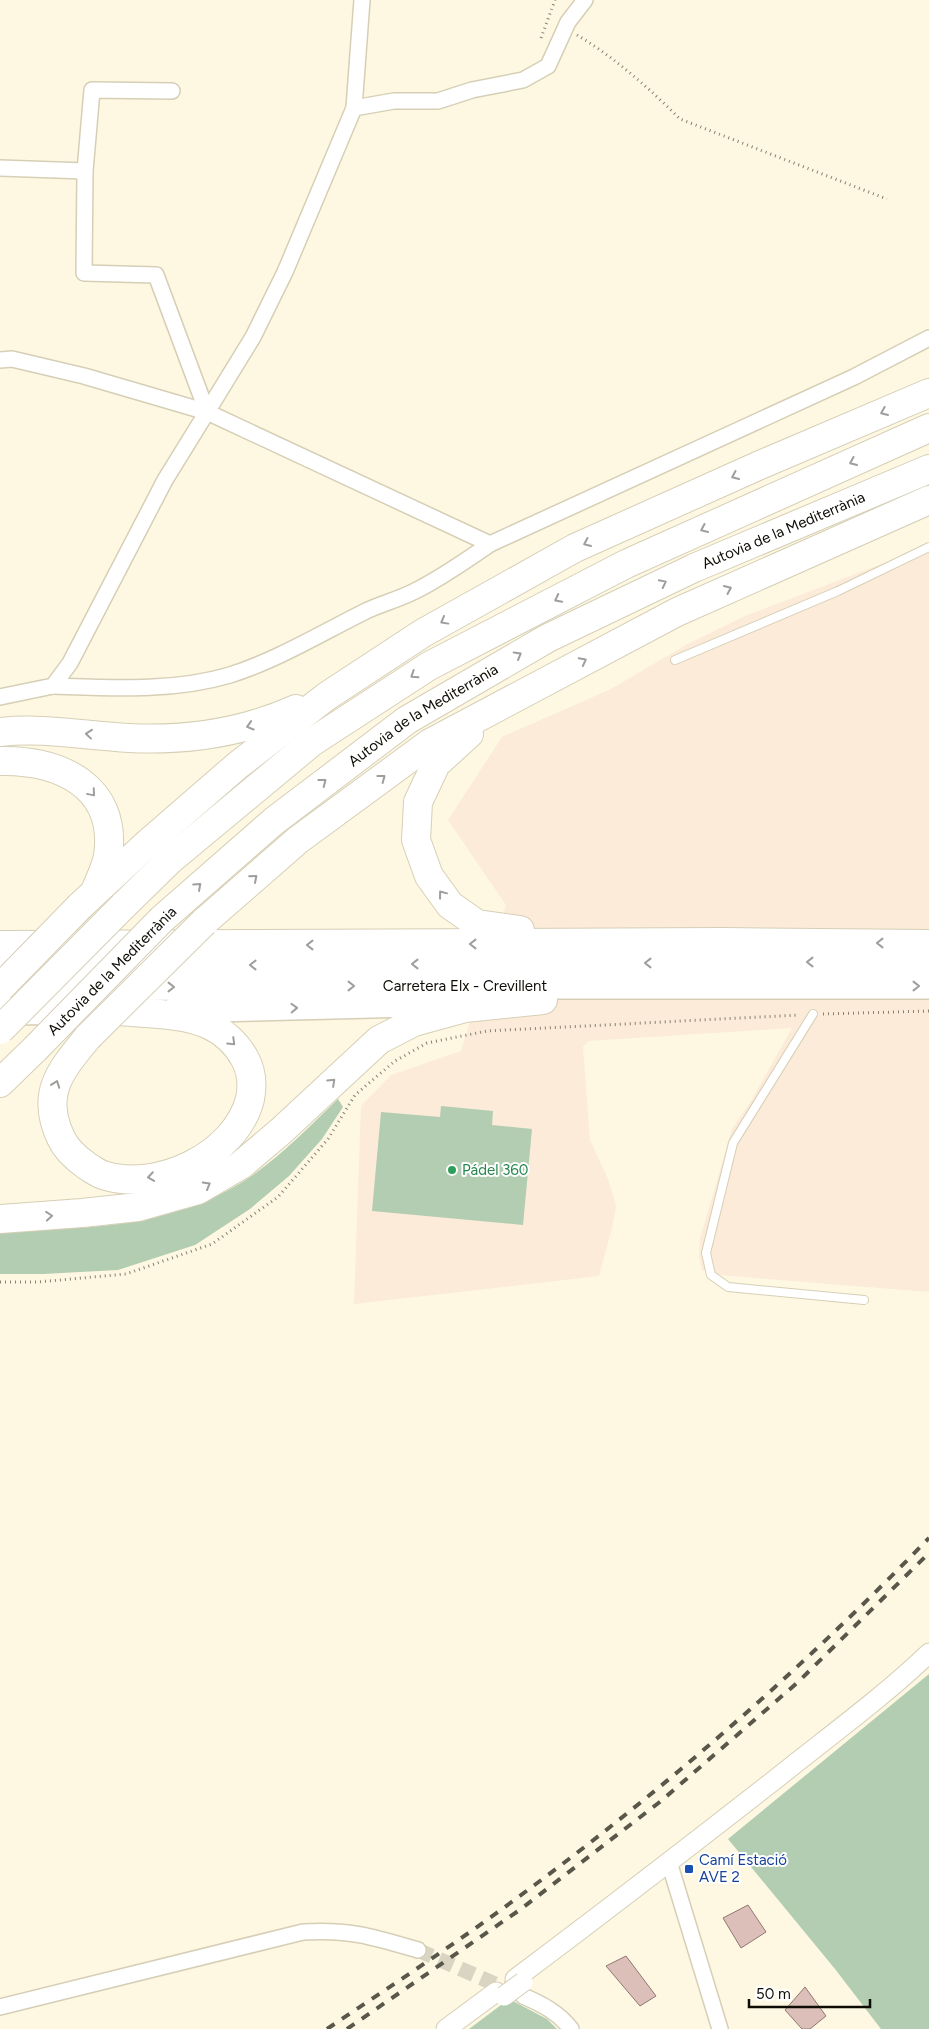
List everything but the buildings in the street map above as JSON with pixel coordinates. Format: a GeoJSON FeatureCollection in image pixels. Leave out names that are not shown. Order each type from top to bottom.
{"type":"FeatureCollection","features":[{"type":"Feature","properties":{"kind":"highway"},"geometry":{"type":"LineString","coordinates":[[0,988],[87,900],[148,843],[238,765],[327,696],[423,633],[575,548],[751,469],[929,393]]}},
{"type":"Feature","properties":{"kind":"highway"},"geometry":{"type":"LineString","coordinates":[[0,1030],[170,860],[312,742],[429,666],[626,564],[929,428]]}},
{"type":"Feature","properties":{"kind":"highway","name":"Autovia de la Mediterrània"},"geometry":{"type":"LineString","coordinates":[[0,1083],[162,919],[208,877],[274,821],[406,720],[565,630],[694,568],[929,469]]}},
{"type":"Feature","properties":{"kind":"highway"},"geometry":{"type":"LineString","coordinates":[[120,1011],[180,1017],[206,1024],[224,1034],[240,1049],[250,1069],[252,1089],[247,1111],[233,1132],[215,1151],[191,1165],[162,1176],[132,1180],[102,1175],[78,1160],[62,1140],[52,1114],[53,1093],[62,1069],[88,1037],[204,922],[298,840],[430,743],[502,703],[677,612],[929,500]]}},
{"type":"Feature","properties":{"kind":"highway"},"geometry":{"type":"LineString","coordinates":[[0,732],[35,730],[129,738],[182,738],[235,731],[277,718],[327,696]]}},
{"type":"Feature","properties":{"kind":"highway"},"geometry":{"type":"LineString","coordinates":[[502,703],[436,764],[418,802],[416,840],[429,876],[450,905],[478,924],[541,933],[723,942]]}},
{"type":"Feature","properties":{"kind":"highway"},"geometry":{"type":"LineString","coordinates":[[0,760],[24,760],[57,768],[88,787],[102,806],[108,832],[108,857],[87,900]]}},
{"type":"Feature","properties":{"kind":"highway"},"geometry":{"type":"LineString","coordinates":[[0,945],[723,942],[929,944]]}},
{"type":"Feature","properties":{"kind":"highway","name":"Carretera Elx - Crevillent"},"geometry":{"type":"LineString","coordinates":[[0,966],[929,962]]}},
{"type":"Feature","properties":{"kind":"highway"},"geometry":{"type":"LineString","coordinates":[[0,1012],[120,1011],[543,1000],[890,986]]}},
{"type":"Feature","properties":{"kind":"highway","name":"Carretera Elx - Crevillent"},"geometry":{"type":"LineString","coordinates":[[0,988],[929,986]]}},
{"type":"Feature","properties":{"kind":"highway"},"geometry":{"type":"LineString","coordinates":[[0,1218],[73,1214],[138,1207],[198,1190],[240,1165],[281,1131],[379,1040],[414,1022],[465,1008],[543,1000]]}},
{"type":"Feature","properties":{"kind":"street"},"geometry":{"type":"LineString","coordinates":[[53,686],[70,663],[165,480],[253,337],[285,272],[354,108],[362,0]]}},
{"type":"Feature","properties":{"kind":"street"},"geometry":{"type":"LineString","coordinates":[[354,108],[394,101],[438,101],[472,90],[523,80],[548,66],[565,28],[585,0]]}},
{"type":"Feature","properties":{"kind":"street"},"geometry":{"type":"LineString","coordinates":[[172,91],[92,90],[85,171],[84,273],[156,275],[207,412]]}},
{"type":"Feature","properties":{"kind":"street"},"geometry":{"type":"LineString","coordinates":[[0,168],[85,171]]}},
{"type":"Feature","properties":{"kind":"street"},"geometry":{"type":"LineString","coordinates":[[0,697],[53,686],[135,688],[188,683],[230,675],[324,635],[365,612],[412,592],[448,572],[490,544],[854,377],[929,338]]}},
{"type":"Feature","properties":{"kind":"street"},"geometry":{"type":"LineString","coordinates":[[0,360],[12,359],[84,376],[207,412],[490,544]]}},
{"type":"Feature","properties":{"kind":"street"},"geometry":{"type":"LineString","coordinates":[[446,2029],[500,1994],[521,1986],[909,1672],[929,1652]]}},
{"type":"Feature","properties":{"kind":"street"},"geometry":{"type":"LineString","coordinates":[[671,1866],[797,1773],[929,1662]]}},
{"type":"Feature","properties":{"kind":"street"},"geometry":{"type":"LineString","coordinates":[[671,1866],[720,2029]]}},
{"type":"Feature","properties":{"kind":"street"},"geometry":{"type":"LineString","coordinates":[[0,2007],[303,1932],[352,1932],[418,1950]]}},
{"type":"Feature","properties":{"kind":"street"},"geometry":{"type":"LineString","coordinates":[[521,1986],[564,2019],[571,2029]]}},
{"type":"Feature","properties":{"kind":"street"},"geometry":{"type":"LineString","coordinates":[[459,2029],[500,1994]]}},
{"type":"Feature","properties":{"kind":"lane"},"geometry":{"type":"LineString","coordinates":[[675,660],[838,591],[929,547]]}},
{"type":"Feature","properties":{"kind":"lane"},"geometry":{"type":"LineString","coordinates":[[813,1014],[733,1143],[706,1253],[711,1275],[728,1287],[864,1300]]}},
{"type":"Feature","properties":{"kind":"path"},"geometry":{"type":"LineString","coordinates":[[541,38],[555,0]]}},
{"type":"Feature","properties":{"kind":"path"},"geometry":{"type":"LineString","coordinates":[[565,28],[596,46],[658,97],[680,119],[887,199]]}},
{"type":"Feature","properties":{"kind":"path"},"geometry":{"type":"LineString","coordinates":[[0,1282],[38,1282],[126,1274],[212,1244],[278,1197],[328,1139],[355,1095],[395,1061],[428,1043],[487,1031],[813,1014],[929,1011]]}},
{"type":"Feature","properties":{"kind":"shaded area"},"geometry":{"type":"Polygon","coordinates":[[[929,546],[929,1292],[719,1275],[702,1270],[699,1256],[700,1239],[732,1129],[751,1101],[792,1028],[588,1041],[583,1047],[590,1140],[608,1179],[616,1206],[599,1276],[354,1304],[361,1106],[391,1075],[461,1051],[506,905],[448,820],[502,737],[609,690],[688,644],[745,616],[929,546]]]}},
{"type":"Feature","properties":{"kind":"green space"},"geometry":{"type":"Polygon","coordinates":[[[338,1099],[343,1107],[322,1139],[289,1176],[250,1209],[195,1245],[118,1270],[0,1274],[0,1232],[83,1228],[128,1223],[165,1215],[201,1203],[235,1187],[262,1168],[296,1140],[338,1099]]]}},
{"type":"Feature","properties":{"kind":"green space","name":"Pádel 360"},"geometry":{"type":"Polygon","coordinates":[[[441,1106],[493,1111],[492,1125],[532,1129],[523,1225],[372,1211],[381,1112],[440,1117],[441,1106]]]}},
{"type":"Feature","properties":{"kind":"green space"},"geometry":{"type":"Polygon","coordinates":[[[929,1674],[929,2029],[881,2029],[835,1969],[728,1839],[929,1674]]]}},
{"type":"Feature","properties":{"kind":"green space"},"geometry":{"type":"Polygon","coordinates":[[[509,1999],[547,2019],[557,2029],[469,2029],[509,1999]]]}},
{"type":"Feature","properties":{"kind":"tunnel"},"geometry":{"type":"LineString","coordinates":[[418,1950],[513,1992]]}},
{"type":"Feature","properties":{"kind":"railway"},"geometry":{"type":"LineString","coordinates":[[327,2029],[494,1915],[626,1815],[731,1727],[782,1681],[881,1587],[929,1538]]}},
{"type":"Feature","properties":{"kind":"railway"},"geometry":{"type":"LineString","coordinates":[[347,2029],[521,1909],[661,1801],[797,1683],[929,1553]]}},
{"type":"Feature","properties":{"kind":"place","name":"Pádel 360"},"geometry":{"type":"Point","coordinates":[452,1170]}},
{"type":"Feature","properties":{"kind":"place","name":"Camí Estació AVE 2"},"geometry":{"type":"Point","coordinates":[689,1869]}}]}
